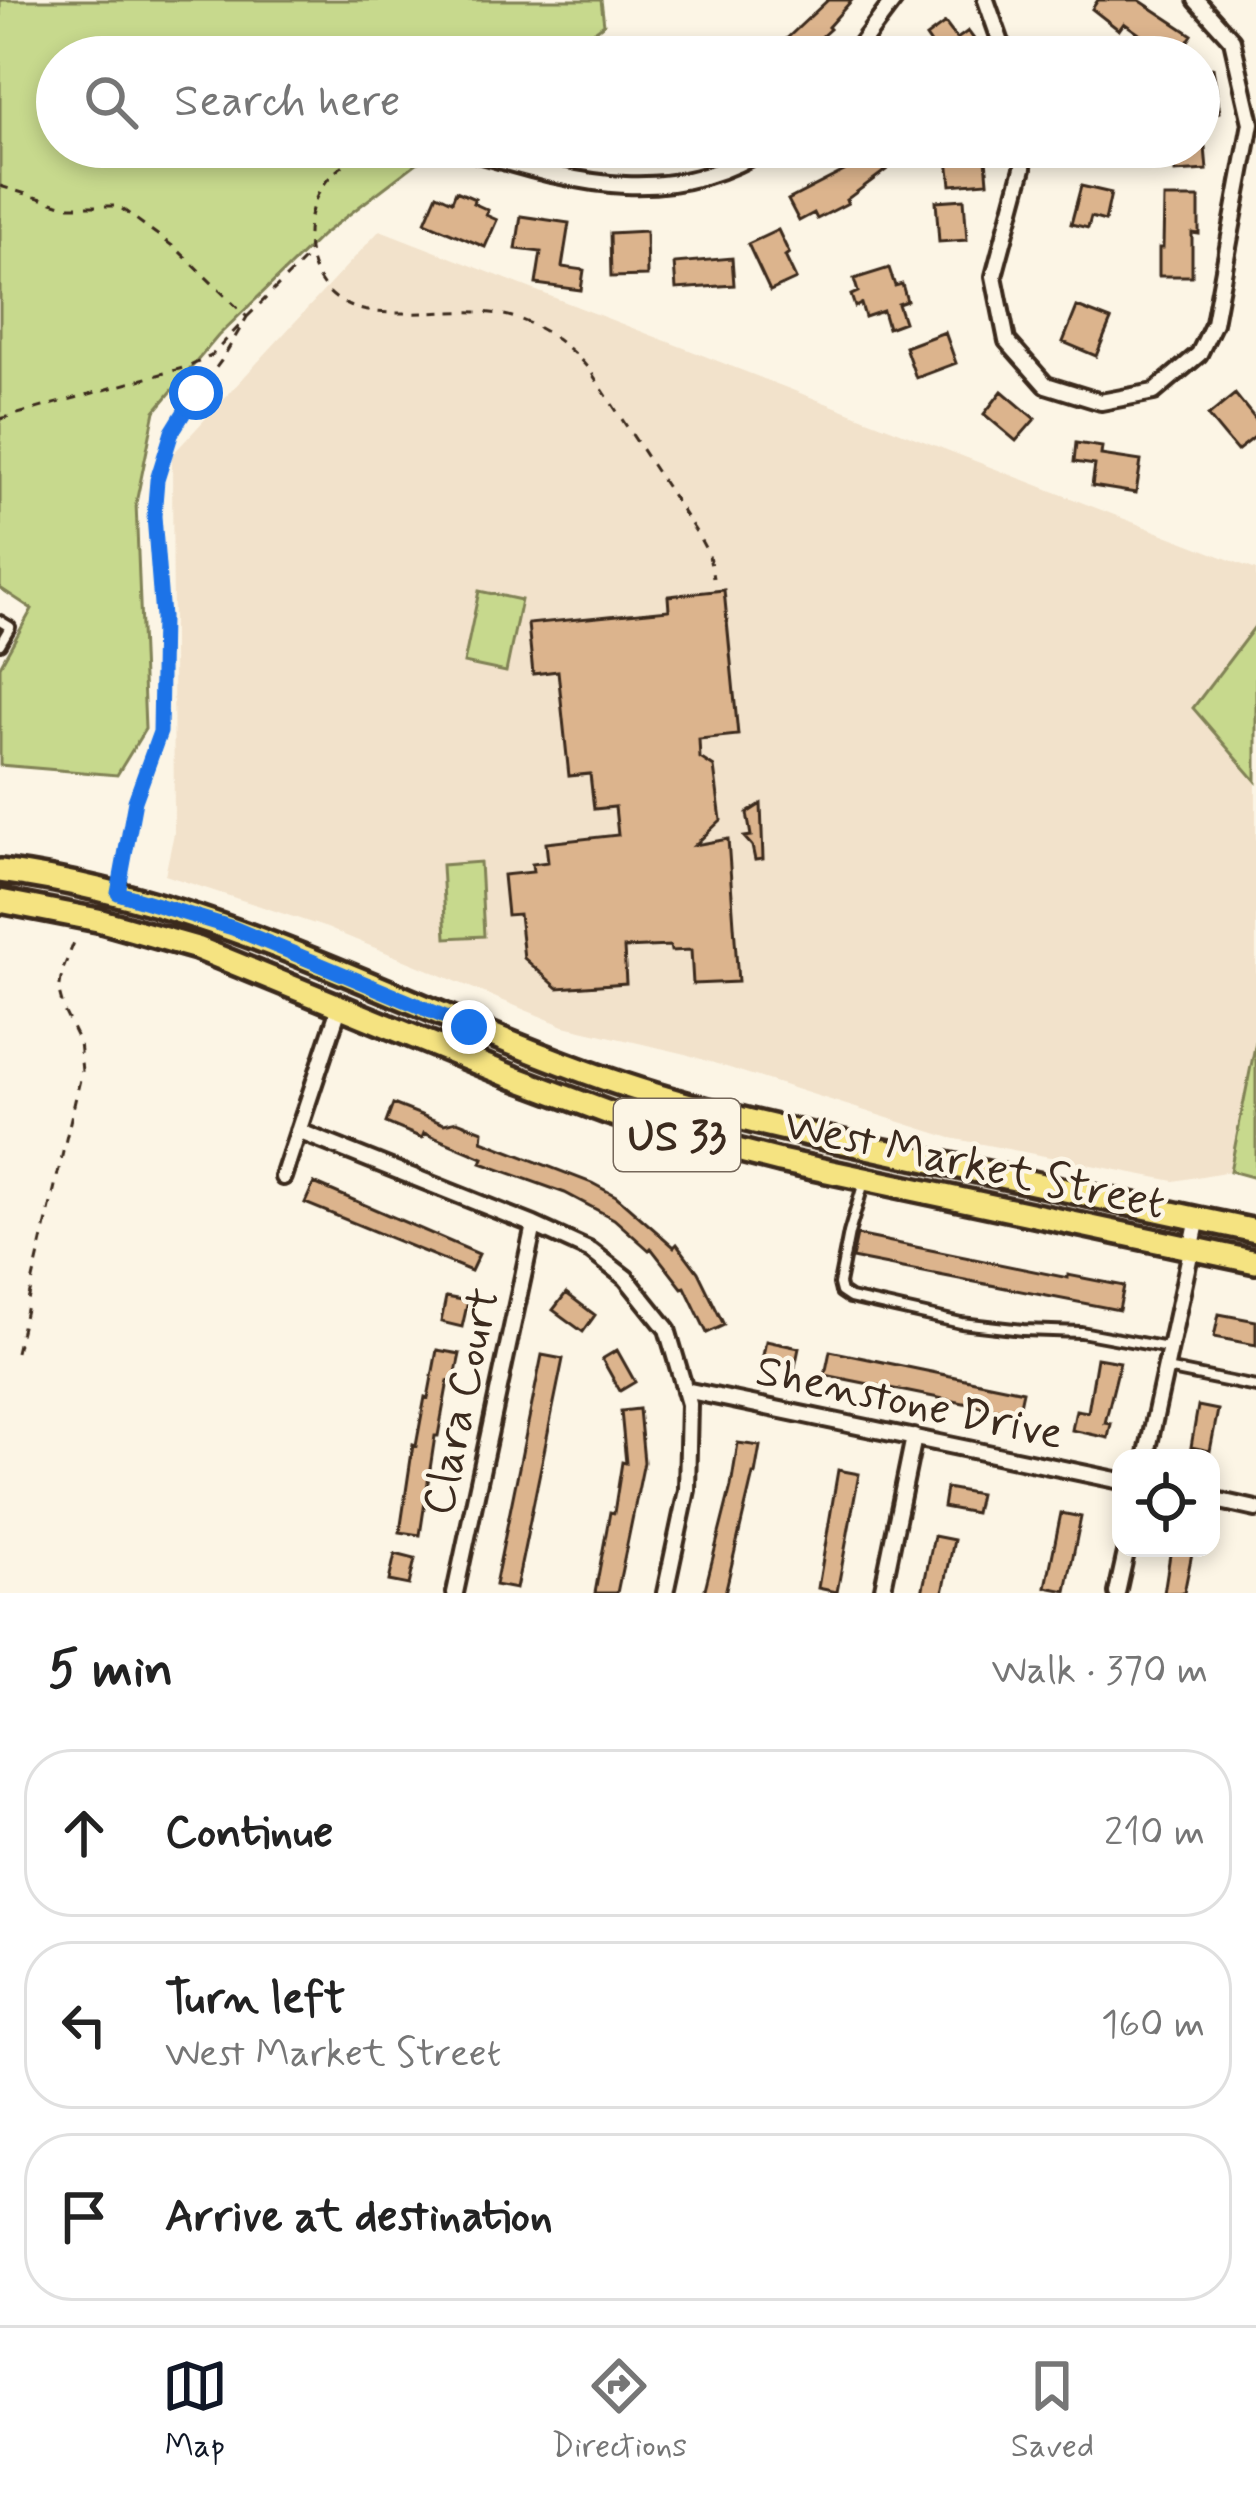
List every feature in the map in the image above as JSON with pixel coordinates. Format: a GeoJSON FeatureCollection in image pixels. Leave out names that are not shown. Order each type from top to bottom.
{"type":"FeatureCollection","features":[{"type":"Feature","properties":{"kind":"main road","name":"West Market Street"},"geometry":{"type":"LineString","coordinates":[[0,871],[118,893],[221,924],[515,1045],[670,1100],[789,1131],[1256,1231]]}},
{"type":"Feature","properties":{"kind":"main road","name":"West Market Street"},"geometry":{"type":"LineString","coordinates":[[0,901],[84,916],[197,948],[515,1078],[624,1118],[733,1150],[1256,1262]]}},
{"type":"Feature","properties":{"kind":"street"},"geometry":{"type":"LineString","coordinates":[[867,36],[894,0]]}},
{"type":"Feature","properties":{"kind":"street"},"geometry":{"type":"LineString","coordinates":[[986,0],[999,36]]}},
{"type":"Feature","properties":{"kind":"street"},"geometry":{"type":"LineString","coordinates":[[1022,168],[994,276],[1007,341],[1046,385],[1102,402],[1154,392],[1199,354],[1214,323],[1250,123],[1232,40],[1196,0]]}},
{"type":"Feature","properties":{"kind":"street"},"geometry":{"type":"LineString","coordinates":[[528,168],[629,187],[682,181],[725,168]]}},
{"type":"Feature","properties":{"kind":"street"},"geometry":{"type":"LineString","coordinates":[[283,1177],[340,1005]]}},
{"type":"Feature","properties":{"kind":"street"},"geometry":{"type":"LineString","coordinates":[[298,1131],[591,1251],[626,1278],[667,1329],[689,1404],[686,1490],[665,1593]]}},
{"type":"Feature","properties":{"kind":"street"},"geometry":{"type":"LineString","coordinates":[[1148,1449],[1198,1219]]}},
{"type":"Feature","properties":{"kind":"street","name":"Clara Court"},"geometry":{"type":"LineString","coordinates":[[455,1593],[534,1225]]}},
{"type":"Feature","properties":{"kind":"street","name":"Shenstone Drive"},"geometry":{"type":"LineString","coordinates":[[685,1390],[1112,1478]]}},
{"type":"Feature","properties":{"kind":"street"},"geometry":{"type":"LineString","coordinates":[[882,1593],[914,1437]]}},
{"type":"Feature","properties":{"kind":"street"},"geometry":{"type":"LineString","coordinates":[[1220,1501],[1256,1509]]}},
{"type":"Feature","properties":{"kind":"street"},"geometry":{"type":"LineString","coordinates":[[1117,1593],[1124,1557]]}},
{"type":"Feature","properties":{"kind":"lane"},"geometry":{"type":"LineString","coordinates":[[0,621],[10,627],[0,644]]}},
{"type":"Feature","properties":{"kind":"lane"},"geometry":{"type":"LineString","coordinates":[[865,1179],[840,1277],[840,1290],[850,1298],[961,1323],[1081,1332],[1169,1349]]}},
{"type":"Feature","properties":{"kind":"lane"},"geometry":{"type":"LineString","coordinates":[[1165,1369],[1256,1387]]}},
{"type":"Feature","properties":{"kind":"path"},"geometry":{"type":"LineString","coordinates":[[339,168],[322,187],[309,221],[309,254],[329,292],[352,307],[379,313],[506,315],[571,349],[698,535],[709,555],[713,578]]}},
{"type":"Feature","properties":{"kind":"path"},"geometry":{"type":"LineString","coordinates":[[0,185],[65,206],[118,206],[178,250],[247,316]]}},
{"type":"Feature","properties":{"kind":"path"},"geometry":{"type":"LineString","coordinates":[[0,419],[202,361],[309,254]]}},
{"type":"Feature","properties":{"kind":"path"},"geometry":{"type":"LineString","coordinates":[[118,893],[135,801],[160,732],[162,599],[154,516],[159,470],[182,414],[247,316]]}},
{"type":"Feature","properties":{"kind":"path"},"geometry":{"type":"LineString","coordinates":[[16,1352],[82,1071],[79,1042],[59,989],[84,916]]}},
{"type":"Feature","properties":{"kind":"shaded area"},"geometry":{"type":"Polygon","coordinates":[[[380,230],[1256,570],[1256,625],[1193,708],[1256,781],[1256,1041],[1230,1171],[1174,1181],[951,1138],[682,1053],[564,1026],[327,928],[165,875],[174,833],[172,455],[380,230]]]}},
{"type":"Feature","properties":{"kind":"green space"},"geometry":{"type":"Polygon","coordinates":[[[0,0],[601,0],[604,24],[588,36],[36,36],[36,168],[410,168],[322,235],[218,336],[155,411],[136,503],[145,729],[117,775],[0,765],[0,666],[32,609],[0,588],[0,0]]]}},
{"type":"Feature","properties":{"kind":"green space"},"geometry":{"type":"Polygon","coordinates":[[[479,591],[521,600],[506,672],[464,663],[479,591]]]}},
{"type":"Feature","properties":{"kind":"green space"},"geometry":{"type":"Polygon","coordinates":[[[1256,625],[1256,781],[1193,708],[1256,625]]]}},
{"type":"Feature","properties":{"kind":"green space"},"geometry":{"type":"Polygon","coordinates":[[[480,862],[484,936],[446,938],[442,865],[480,862]]]}},
{"type":"Feature","properties":{"kind":"green space"},"geometry":{"type":"Polygon","coordinates":[[[1256,1041],[1256,1178],[1230,1171],[1256,1041]]]}},
{"type":"Feature","properties":{"kind":"building"},"geometry":{"type":"Polygon","coordinates":[[[828,0],[852,0],[822,36],[789,36],[828,0]]]}},
{"type":"Feature","properties":{"kind":"building"},"geometry":{"type":"Polygon","coordinates":[[[1098,0],[1139,0],[1192,35],[1142,36],[1124,23],[1119,30],[1092,9],[1098,0]]]}},
{"type":"Feature","properties":{"kind":"building"},"geometry":{"type":"Polygon","coordinates":[[[945,23],[955,36],[927,36],[945,23]]]}},
{"type":"Feature","properties":{"kind":"building"},"geometry":{"type":"Polygon","coordinates":[[[842,168],[889,168],[848,203],[817,219],[814,213],[799,221],[788,200],[844,171],[842,168]]]}},
{"type":"Feature","properties":{"kind":"building"},"geometry":{"type":"Polygon","coordinates":[[[949,168],[987,168],[988,182],[951,185],[949,168]]]}},
{"type":"Feature","properties":{"kind":"building"},"geometry":{"type":"Polygon","coordinates":[[[1175,168],[1207,168],[1207,170],[1175,172],[1175,168]]]}},
{"type":"Feature","properties":{"kind":"building"},"geometry":{"type":"Polygon","coordinates":[[[1081,186],[1111,193],[1105,221],[1091,217],[1088,228],[1071,224],[1081,186]]]}},
{"type":"Feature","properties":{"kind":"building"},"geometry":{"type":"Polygon","coordinates":[[[456,191],[475,199],[473,203],[497,220],[485,247],[425,222],[437,194],[452,201],[456,191]]]}},
{"type":"Feature","properties":{"kind":"building"},"geometry":{"type":"Polygon","coordinates":[[[1164,198],[1199,198],[1199,234],[1192,233],[1192,276],[1159,276],[1164,198]]]}},
{"type":"Feature","properties":{"kind":"building"},"geometry":{"type":"Polygon","coordinates":[[[964,199],[967,240],[939,242],[936,201],[964,199]]]}},
{"type":"Feature","properties":{"kind":"building"},"geometry":{"type":"Polygon","coordinates":[[[521,216],[569,223],[562,267],[584,270],[581,290],[536,284],[541,252],[516,249],[521,216]]]}},
{"type":"Feature","properties":{"kind":"building"},"geometry":{"type":"Polygon","coordinates":[[[778,230],[796,279],[770,291],[748,244],[778,230]]]}},
{"type":"Feature","properties":{"kind":"building"},"geometry":{"type":"Polygon","coordinates":[[[646,231],[647,276],[611,277],[610,233],[646,231]]]}},
{"type":"Feature","properties":{"kind":"building"},"geometry":{"type":"Polygon","coordinates":[[[732,258],[734,285],[676,289],[674,263],[732,258]]]}},
{"type":"Feature","properties":{"kind":"building"},"geometry":{"type":"Polygon","coordinates":[[[889,268],[895,286],[902,284],[907,301],[898,304],[904,322],[888,328],[883,311],[865,317],[861,304],[855,307],[851,295],[858,292],[854,279],[889,268]]]}},
{"type":"Feature","properties":{"kind":"building"},"geometry":{"type":"Polygon","coordinates":[[[1077,307],[1111,320],[1096,356],[1063,342],[1077,307]]]}},
{"type":"Feature","properties":{"kind":"building"},"geometry":{"type":"Polygon","coordinates":[[[945,332],[956,363],[916,378],[905,347],[945,332]]]}},
{"type":"Feature","properties":{"kind":"building"},"geometry":{"type":"Polygon","coordinates":[[[1002,391],[1035,419],[1016,441],[984,414],[1002,391]]]}},
{"type":"Feature","properties":{"kind":"building"},"geometry":{"type":"Polygon","coordinates":[[[1235,394],[1256,420],[1256,436],[1237,451],[1208,416],[1235,394]]]}},
{"type":"Feature","properties":{"kind":"building"},"geometry":{"type":"Polygon","coordinates":[[[1076,443],[1102,447],[1101,455],[1141,461],[1136,493],[1092,486],[1095,465],[1074,462],[1076,443]]]}},
{"type":"Feature","properties":{"kind":"building"},"geometry":{"type":"Polygon","coordinates":[[[724,590],[738,735],[699,739],[700,758],[714,767],[721,820],[695,845],[728,839],[738,982],[693,984],[691,950],[671,951],[670,946],[624,948],[626,983],[558,988],[524,958],[519,914],[507,915],[503,875],[533,872],[532,864],[548,862],[546,843],[618,835],[615,807],[594,809],[590,774],[569,776],[558,671],[533,674],[528,624],[669,610],[668,596],[724,590]]]}},
{"type":"Feature","properties":{"kind":"building"},"geometry":{"type":"Polygon","coordinates":[[[761,804],[763,859],[755,860],[744,837],[751,836],[747,813],[761,804]]]}},
{"type":"Feature","properties":{"kind":"building"},"geometry":{"type":"Polygon","coordinates":[[[393,1104],[444,1124],[457,1121],[483,1131],[482,1141],[616,1196],[674,1247],[677,1244],[698,1272],[724,1325],[707,1333],[685,1287],[651,1248],[614,1219],[565,1193],[481,1163],[483,1158],[424,1133],[422,1138],[386,1123],[393,1104]]]}},
{"type":"Feature","properties":{"kind":"building"},"geometry":{"type":"Polygon","coordinates":[[[314,1183],[479,1254],[471,1271],[305,1203],[314,1183]]]}},
{"type":"Feature","properties":{"kind":"building"},"geometry":{"type":"Polygon","coordinates":[[[857,1235],[1124,1286],[1119,1310],[852,1258],[857,1235]]]}},
{"type":"Feature","properties":{"kind":"building"},"geometry":{"type":"Polygon","coordinates":[[[566,1293],[595,1315],[583,1332],[553,1310],[566,1293]]]}},
{"type":"Feature","properties":{"kind":"building"},"geometry":{"type":"Polygon","coordinates":[[[446,1297],[468,1301],[462,1327],[441,1322],[446,1297]]]}},
{"type":"Feature","properties":{"kind":"building"},"geometry":{"type":"Polygon","coordinates":[[[1219,1314],[1256,1321],[1256,1345],[1214,1337],[1219,1314]]]}},
{"type":"Feature","properties":{"kind":"building"},"geometry":{"type":"Polygon","coordinates":[[[766,1341],[799,1348],[795,1367],[762,1360],[766,1341]]]}},
{"type":"Feature","properties":{"kind":"building"},"geometry":{"type":"Polygon","coordinates":[[[437,1350],[460,1354],[454,1382],[448,1381],[435,1436],[420,1535],[400,1532],[413,1445],[437,1350]]]}},
{"type":"Feature","properties":{"kind":"building"},"geometry":{"type":"Polygon","coordinates":[[[617,1350],[635,1382],[620,1391],[602,1359],[617,1350]]]}},
{"type":"Feature","properties":{"kind":"building"},"geometry":{"type":"Polygon","coordinates":[[[830,1351],[1023,1391],[1018,1414],[825,1375],[830,1351]]]}},
{"type":"Feature","properties":{"kind":"building"},"geometry":{"type":"Polygon","coordinates":[[[542,1355],[563,1359],[516,1589],[495,1585],[542,1355]]]}},
{"type":"Feature","properties":{"kind":"building"},"geometry":{"type":"Polygon","coordinates":[[[1097,1358],[1120,1362],[1105,1423],[1111,1424],[1108,1438],[1072,1430],[1076,1410],[1088,1412],[1097,1358]]]}},
{"type":"Feature","properties":{"kind":"building"},"geometry":{"type":"Polygon","coordinates":[[[1198,1406],[1218,1410],[1210,1449],[1191,1447],[1198,1406]]]}},
{"type":"Feature","properties":{"kind":"building"},"geometry":{"type":"Polygon","coordinates":[[[639,1409],[644,1462],[617,1593],[595,1593],[610,1512],[614,1513],[622,1462],[626,1463],[621,1411],[639,1409]]]}},
{"type":"Feature","properties":{"kind":"building"},"geometry":{"type":"Polygon","coordinates":[[[738,1443],[760,1446],[755,1474],[725,1593],[704,1593],[731,1486],[738,1443]]]}},
{"type":"Feature","properties":{"kind":"building"},"geometry":{"type":"Polygon","coordinates":[[[838,1470],[859,1474],[837,1592],[818,1588],[838,1470]]]}},
{"type":"Feature","properties":{"kind":"building"},"geometry":{"type":"Polygon","coordinates":[[[946,1488],[979,1494],[975,1513],[943,1507],[946,1488]]]}},
{"type":"Feature","properties":{"kind":"building"},"geometry":{"type":"Polygon","coordinates":[[[1061,1513],[1081,1517],[1066,1591],[1046,1587],[1061,1513]]]}},
{"type":"Feature","properties":{"kind":"building"},"geometry":{"type":"Polygon","coordinates":[[[934,1536],[954,1540],[943,1593],[922,1593],[934,1536]]]}},
{"type":"Feature","properties":{"kind":"building"},"geometry":{"type":"Polygon","coordinates":[[[395,1554],[415,1559],[409,1585],[389,1581],[395,1554]]]}},
{"type":"Feature","properties":{"kind":"building"},"geometry":{"type":"Polygon","coordinates":[[[1170,1557],[1191,1557],[1184,1593],[1164,1593],[1170,1557]]]}},
{"type":"Feature","properties":{"kind":"route"},"geometry":{"type":"LineString","coordinates":[[196,393],[172,432],[157,480],[160,732],[135,801],[118,893],[233,928],[469,1027]]}}]}
